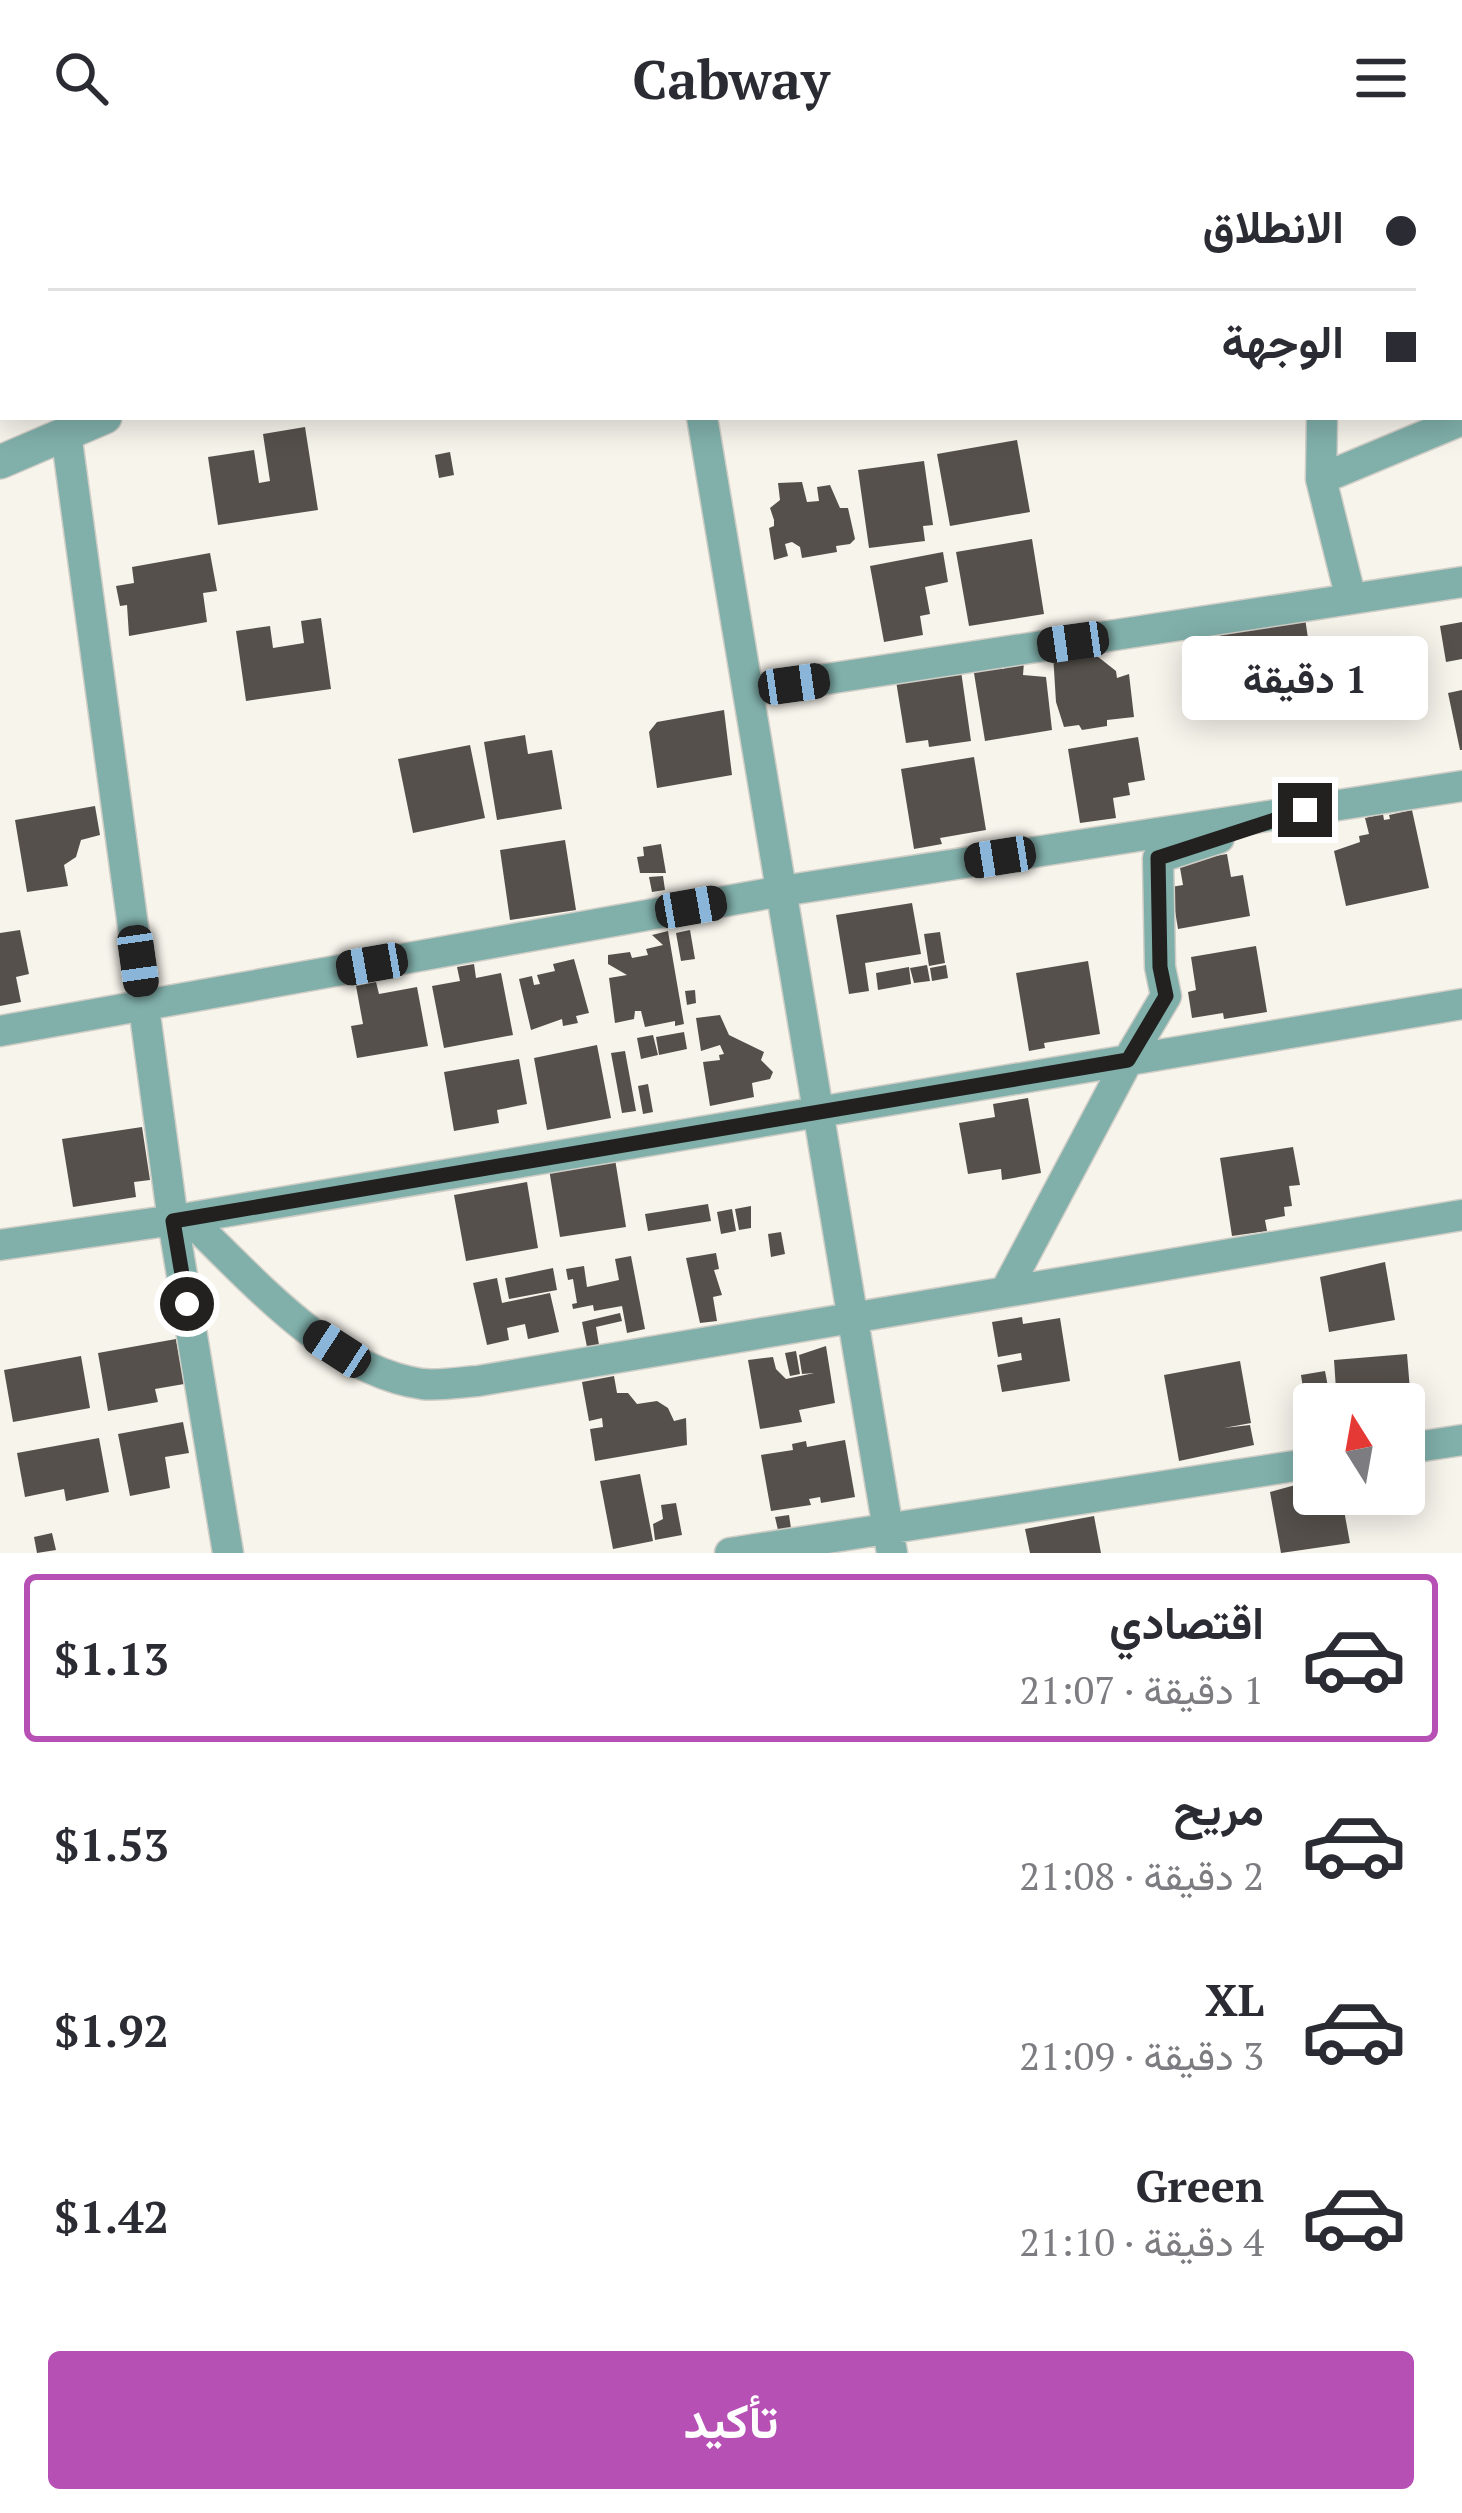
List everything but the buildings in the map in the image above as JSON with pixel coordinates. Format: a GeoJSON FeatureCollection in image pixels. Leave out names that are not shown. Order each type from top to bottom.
{"type":"FeatureCollection","features":[{"type":"Feature","properties":{"kind":"street"},"geometry":{"type":"LineString","coordinates":[[0,462],[97,420]]}},
{"type":"Feature","properties":{"kind":"street"},"geometry":{"type":"LineString","coordinates":[[703,420],[891,1541]]}},
{"type":"Feature","properties":{"kind":"street"},"geometry":{"type":"LineString","coordinates":[[1322,420],[1321,479],[1351,599]]}},
{"type":"Feature","properties":{"kind":"street"},"geometry":{"type":"LineString","coordinates":[[1321,479],[1462,420]]}},
{"type":"Feature","properties":{"kind":"street"},"geometry":{"type":"LineString","coordinates":[[66,434],[144,1005],[181,1220],[228,1553]]}},
{"type":"Feature","properties":{"kind":"street"},"geometry":{"type":"LineString","coordinates":[[748,691],[1462,582]]}},
{"type":"Feature","properties":{"kind":"street"},"geometry":{"type":"LineString","coordinates":[[0,1030],[782,891],[1462,786]]}},
{"type":"Feature","properties":{"kind":"street"},"geometry":{"type":"LineString","coordinates":[[1005,1292],[1166,996],[1160,967],[1158,858],[1305,810]]}},
{"type":"Feature","properties":{"kind":"street"},"geometry":{"type":"LineString","coordinates":[[0,1245],[181,1220],[1448,1007],[1462,1027]]}},
{"type":"Feature","properties":{"kind":"street"},"geometry":{"type":"LineString","coordinates":[[181,1220],[298,1323],[378,1370],[422,1384],[478,1382],[1462,1215]]}},
{"type":"Feature","properties":{"kind":"street"},"geometry":{"type":"LineString","coordinates":[[1425,1446],[1462,1440]]}},
{"type":"Feature","properties":{"kind":"street"},"geometry":{"type":"LineString","coordinates":[[730,1553],[891,1541],[1293,1467]]}},
{"type":"Feature","properties":{"kind":"route"},"geometry":{"type":"LineString","coordinates":[[187,1304],[173,1221],[1128,1060],[1166,996],[1160,967],[1158,858],[1305,810]]}}]}
